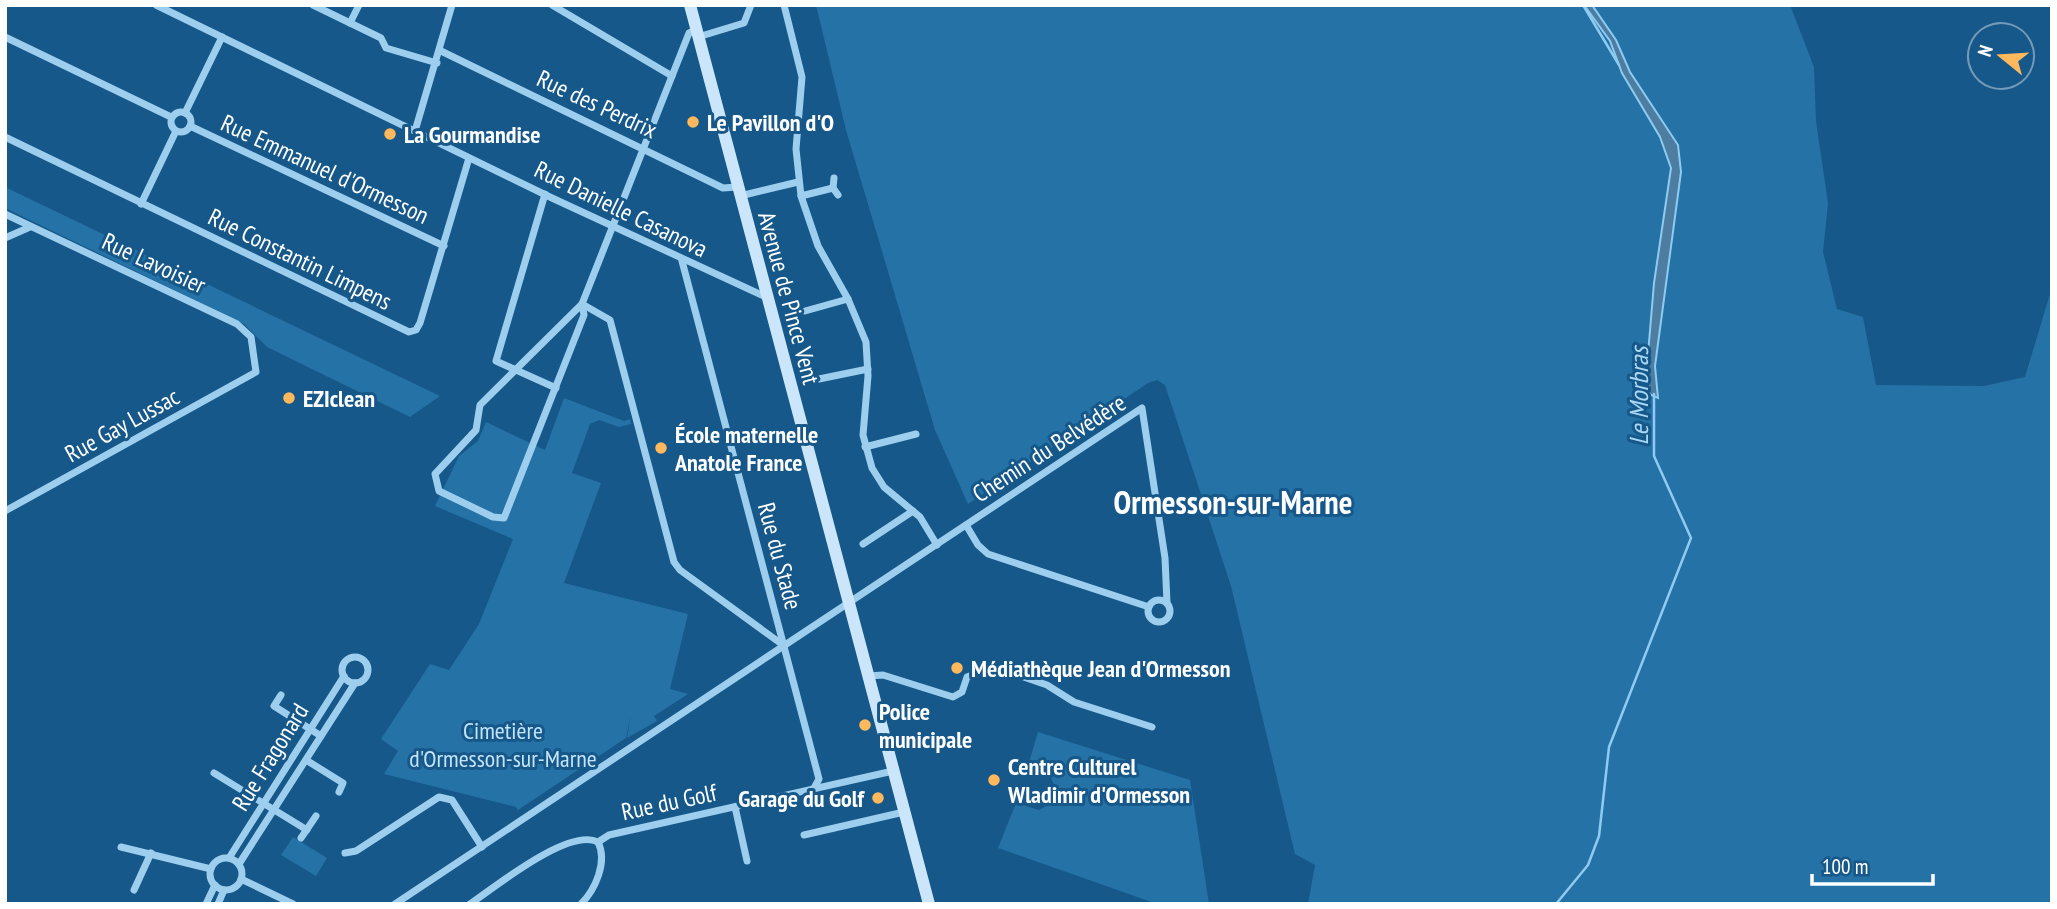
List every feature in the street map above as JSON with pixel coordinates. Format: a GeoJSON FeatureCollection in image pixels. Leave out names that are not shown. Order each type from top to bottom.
{"type":"FeatureCollection","features":[{"type":"Feature","properties":{"kind":"main road","name":"Avenue de Pince Vent"},"geometry":{"type":"LineString","coordinates":[[690,5],[929,904]]}},
{"type":"Feature","properties":{"kind":"street","name":"Rue Danielle Casanova"},"geometry":{"type":"LineString","coordinates":[[156,5],[682,261],[768,298]]}},
{"type":"Feature","properties":{"kind":"street"},"geometry":{"type":"LineString","coordinates":[[313,5],[381,38],[386,48],[437,63]]}},
{"type":"Feature","properties":{"kind":"street"},"geometry":{"type":"LineString","coordinates":[[350,23],[359,5]]}},
{"type":"Feature","properties":{"kind":"street"},"geometry":{"type":"LineString","coordinates":[[415,131],[441,51],[452,5]]}},
{"type":"Feature","properties":{"kind":"street"},"geometry":{"type":"LineString","coordinates":[[552,5],[672,76]]}},
{"type":"Feature","properties":{"kind":"street"},"geometry":{"type":"LineString","coordinates":[[582,304],[584,315],[504,518],[493,517],[439,491],[435,474],[476,430],[480,405],[582,304],[689,33],[744,23],[751,5]]}},
{"type":"Feature","properties":{"kind":"street"},"geometry":{"type":"LineString","coordinates":[[784,5],[802,77],[797,127],[798,182],[801,196],[818,246],[848,299],[866,342],[868,369],[865,447],[872,468],[884,487],[913,511],[937,545]]}},
{"type":"Feature","properties":{"kind":"street"},"geometry":{"type":"LineString","coordinates":[[5,37],[171,117]]}},
{"type":"Feature","properties":{"kind":"street"},"geometry":{"type":"LineString","coordinates":[[185,113],[222,37]]}},
{"type":"Feature","properties":{"kind":"street","name":"Rue des Perdrix"},"geometry":{"type":"LineString","coordinates":[[441,51],[723,188],[739,192]]}},
{"type":"Feature","properties":{"kind":"street"},"geometry":{"type":"LineString","coordinates":[[177,112],[185,113],[190,117],[190,126],[183,132],[176,131],[172,127],[171,117],[177,112]]}},
{"type":"Feature","properties":{"kind":"street","name":"Rue Emmanuel d'Ormesson"},"geometry":{"type":"LineString","coordinates":[[190,126],[444,246]]}},
{"type":"Feature","properties":{"kind":"street"},"geometry":{"type":"LineString","coordinates":[[141,204],[176,131]]}},
{"type":"Feature","properties":{"kind":"street","name":"Rue Constantin Limpens"},"geometry":{"type":"LineString","coordinates":[[5,137],[409,332],[416,330],[420,323],[469,158]]}},
{"type":"Feature","properties":{"kind":"street"},"geometry":{"type":"LineString","coordinates":[[801,196],[836,191],[834,178]]}},
{"type":"Feature","properties":{"kind":"street"},"geometry":{"type":"LineString","coordinates":[[739,192],[798,182]]}},
{"type":"Feature","properties":{"kind":"street"},"geometry":{"type":"LineString","coordinates":[[545,194],[496,361],[556,388]]}},
{"type":"Feature","properties":{"kind":"street","name":"Rue Lavoisier"},"geometry":{"type":"LineString","coordinates":[[5,214],[237,324],[251,337],[256,372]]}},
{"type":"Feature","properties":{"kind":"street"},"geometry":{"type":"LineString","coordinates":[[5,238],[30,226]]}},
{"type":"Feature","properties":{"kind":"street","name":"Rue du Stade"},"geometry":{"type":"LineString","coordinates":[[682,261],[819,779]]}},
{"type":"Feature","properties":{"kind":"street"},"geometry":{"type":"LineString","coordinates":[[805,311],[848,299]]}},
{"type":"Feature","properties":{"kind":"street"},"geometry":{"type":"LineString","coordinates":[[582,304],[610,320],[674,562],[784,645]]}},
{"type":"Feature","properties":{"kind":"street"},"geometry":{"type":"LineString","coordinates":[[819,379],[868,369]]}},
{"type":"Feature","properties":{"kind":"street","name":"Rue Gay Lussac"},"geometry":{"type":"LineString","coordinates":[[5,511],[256,372]]}},
{"type":"Feature","properties":{"kind":"street","name":"Chemin du Belvédère"},"geometry":{"type":"LineString","coordinates":[[395,904],[1142,408],[1165,558],[1167,603]]}},
{"type":"Feature","properties":{"kind":"street"},"geometry":{"type":"LineString","coordinates":[[865,447],[916,434]]}},
{"type":"Feature","properties":{"kind":"street"},"geometry":{"type":"LineString","coordinates":[[863,544],[913,511]]}},
{"type":"Feature","properties":{"kind":"street"},"geometry":{"type":"LineString","coordinates":[[966,526],[978,545],[988,554],[1149,607]]}},
{"type":"Feature","properties":{"kind":"street"},"geometry":{"type":"LineString","coordinates":[[1157,600],[1167,603],[1169,616],[1159,622],[1149,615],[1149,607],[1157,600]]}},
{"type":"Feature","properties":{"kind":"street","name":"Rue Fragonard"},"geometry":{"type":"LineString","coordinates":[[229,858],[344,676],[343,665],[349,659],[364,660],[368,673],[355,683],[239,864]]}},
{"type":"Feature","properties":{"kind":"street"},"geometry":{"type":"LineString","coordinates":[[868,676],[883,675],[953,697],[962,692],[967,677],[997,668],[1043,683],[1072,701],[1152,727]]}},
{"type":"Feature","properties":{"kind":"street"},"geometry":{"type":"LineString","coordinates":[[344,676],[355,683]]}},
{"type":"Feature","properties":{"kind":"street"},"geometry":{"type":"LineString","coordinates":[[281,695],[274,706],[321,736]]}},
{"type":"Feature","properties":{"kind":"street"},"geometry":{"type":"LineString","coordinates":[[306,760],[343,783],[339,792]]}},
{"type":"Feature","properties":{"kind":"street","name":"Rue du Golf"},"geometry":{"type":"LineString","coordinates":[[470,904],[556,847],[589,839],[598,842],[609,835],[894,772]]}},
{"type":"Feature","properties":{"kind":"street"},"geometry":{"type":"LineString","coordinates":[[214,773],[307,830]]}},
{"type":"Feature","properties":{"kind":"street"},"geometry":{"type":"LineString","coordinates":[[813,789],[819,779],[829,786]]}},
{"type":"Feature","properties":{"kind":"street"},"geometry":{"type":"LineString","coordinates":[[345,853],[355,851],[439,797],[452,800],[482,847]]}},
{"type":"Feature","properties":{"kind":"street"},"geometry":{"type":"LineString","coordinates":[[736,807],[747,861]]}},
{"type":"Feature","properties":{"kind":"street"},"geometry":{"type":"LineString","coordinates":[[804,835],[904,812]]}},
{"type":"Feature","properties":{"kind":"street"},"geometry":{"type":"LineString","coordinates":[[301,838],[316,816]]}},
{"type":"Feature","properties":{"kind":"street"},"geometry":{"type":"LineString","coordinates":[[581,904],[595,888],[601,849],[598,842]]}},
{"type":"Feature","properties":{"kind":"street"},"geometry":{"type":"LineString","coordinates":[[121,847],[211,869]]}},
{"type":"Feature","properties":{"kind":"street"},"geometry":{"type":"LineString","coordinates":[[134,890],[150,853]]}},
{"type":"Feature","properties":{"kind":"street"},"geometry":{"type":"LineString","coordinates":[[211,869],[220,859],[229,858],[239,864],[242,879],[235,888],[224,890],[215,886]]}},
{"type":"Feature","properties":{"kind":"street"},"geometry":{"type":"LineString","coordinates":[[206,904],[215,886],[211,869]]}},
{"type":"Feature","properties":{"kind":"street"},"geometry":{"type":"LineString","coordinates":[[242,879],[288,903]]}},
{"type":"Feature","properties":{"kind":"street"},"geometry":{"type":"LineString","coordinates":[[218,904],[224,890]]}},
{"type":"Feature","properties":{"kind":"green space"},"geometry":{"type":"Polygon","coordinates":[[[816,5],[1790,5],[1814,67],[1816,121],[1828,203],[1823,252],[1837,309],[1863,317],[1876,385],[1984,386],[2025,377],[2052,287],[2052,904],[1308,904],[1315,865],[1295,854],[1231,586],[1165,385],[1157,380],[1148,383],[968,504],[935,430],[846,130],[816,5]]]}},
{"type":"Feature","properties":{"kind":"green space"},"geometry":{"type":"Polygon","coordinates":[[[5,187],[440,396],[410,417],[267,347],[244,324],[5,208],[5,187]]]}},
{"type":"Feature","properties":{"kind":"green space","name":"Cimetière d'Ormesson-sur-Marne"},"geometry":{"type":"Polygon","coordinates":[[[564,398],[624,421],[630,419],[631,424],[619,427],[599,420],[590,424],[572,473],[601,483],[564,583],[688,614],[670,689],[688,694],[654,716],[657,721],[627,738],[631,715],[626,738],[518,810],[516,807],[384,774],[398,751],[381,739],[430,664],[449,670],[479,624],[513,539],[435,506],[459,456],[478,441],[486,422],[545,450],[564,398]]]}},
{"type":"Feature","properties":{"kind":"green space"},"geometry":{"type":"Polygon","coordinates":[[[1038,732],[1190,780],[1209,904],[1157,904],[998,848],[1016,803],[1039,810],[1054,802],[1057,791],[1050,776],[1027,769],[1038,732]]]}},
{"type":"Feature","properties":{"kind":"green space"},"geometry":{"type":"Polygon","coordinates":[[[293,837],[327,858],[316,876],[281,855],[293,837]]]}},
{"type":"Feature","properties":{"kind":"shaded area"},"geometry":{"type":"Polygon","coordinates":[[[1584,5],[1592,5],[1616,40],[1630,72],[1678,145],[1681,172],[1655,366],[1658,398],[1649,394],[1647,366],[1654,283],[1671,168],[1660,137],[1622,73],[1610,41],[1584,5]]]}},
{"type":"Feature","properties":{"kind":"waterway","name":"Le Morbras"},"geometry":{"type":"LineString","coordinates":[[1583,5],[1619,65]]}},
{"type":"Feature","properties":{"kind":"waterway","name":"Le Morbras"},"geometry":{"type":"LineString","coordinates":[[1556,904],[1588,865],[1599,836],[1609,747],[1691,538],[1654,456],[1654,394]]}},
{"type":"Feature","properties":{"kind":"place","name":"Le Pavillon d'O"},"geometry":{"type":"Point","coordinates":[693,122]}},
{"type":"Feature","properties":{"kind":"place","name":"La Gourmandise"},"geometry":{"type":"Point","coordinates":[390,134]}},
{"type":"Feature","properties":{"kind":"place","name":"EZIclean"},"geometry":{"type":"Point","coordinates":[289,398]}},
{"type":"Feature","properties":{"kind":"place","name":"École maternelle Anatole France"},"geometry":{"type":"Point","coordinates":[661,448]}},
{"type":"Feature","properties":{"kind":"place","name":"Médiathèque Jean d'Ormesson"},"geometry":{"type":"Point","coordinates":[957,668]}},
{"type":"Feature","properties":{"kind":"place","name":"Police municipale"},"geometry":{"type":"Point","coordinates":[865,725]}},
{"type":"Feature","properties":{"kind":"place","name":"Centre Culturel Wladimir d'Ormesson"},"geometry":{"type":"Point","coordinates":[994,780]}},
{"type":"Feature","properties":{"kind":"place","name":"Garage du Golf"},"geometry":{"type":"Point","coordinates":[878,798]}},
{"type":"Feature","properties":{"kind":"district","name":"Ormesson-sur-Marne"},"geometry":{"type":"Point","coordinates":[1233,502]}}]}
